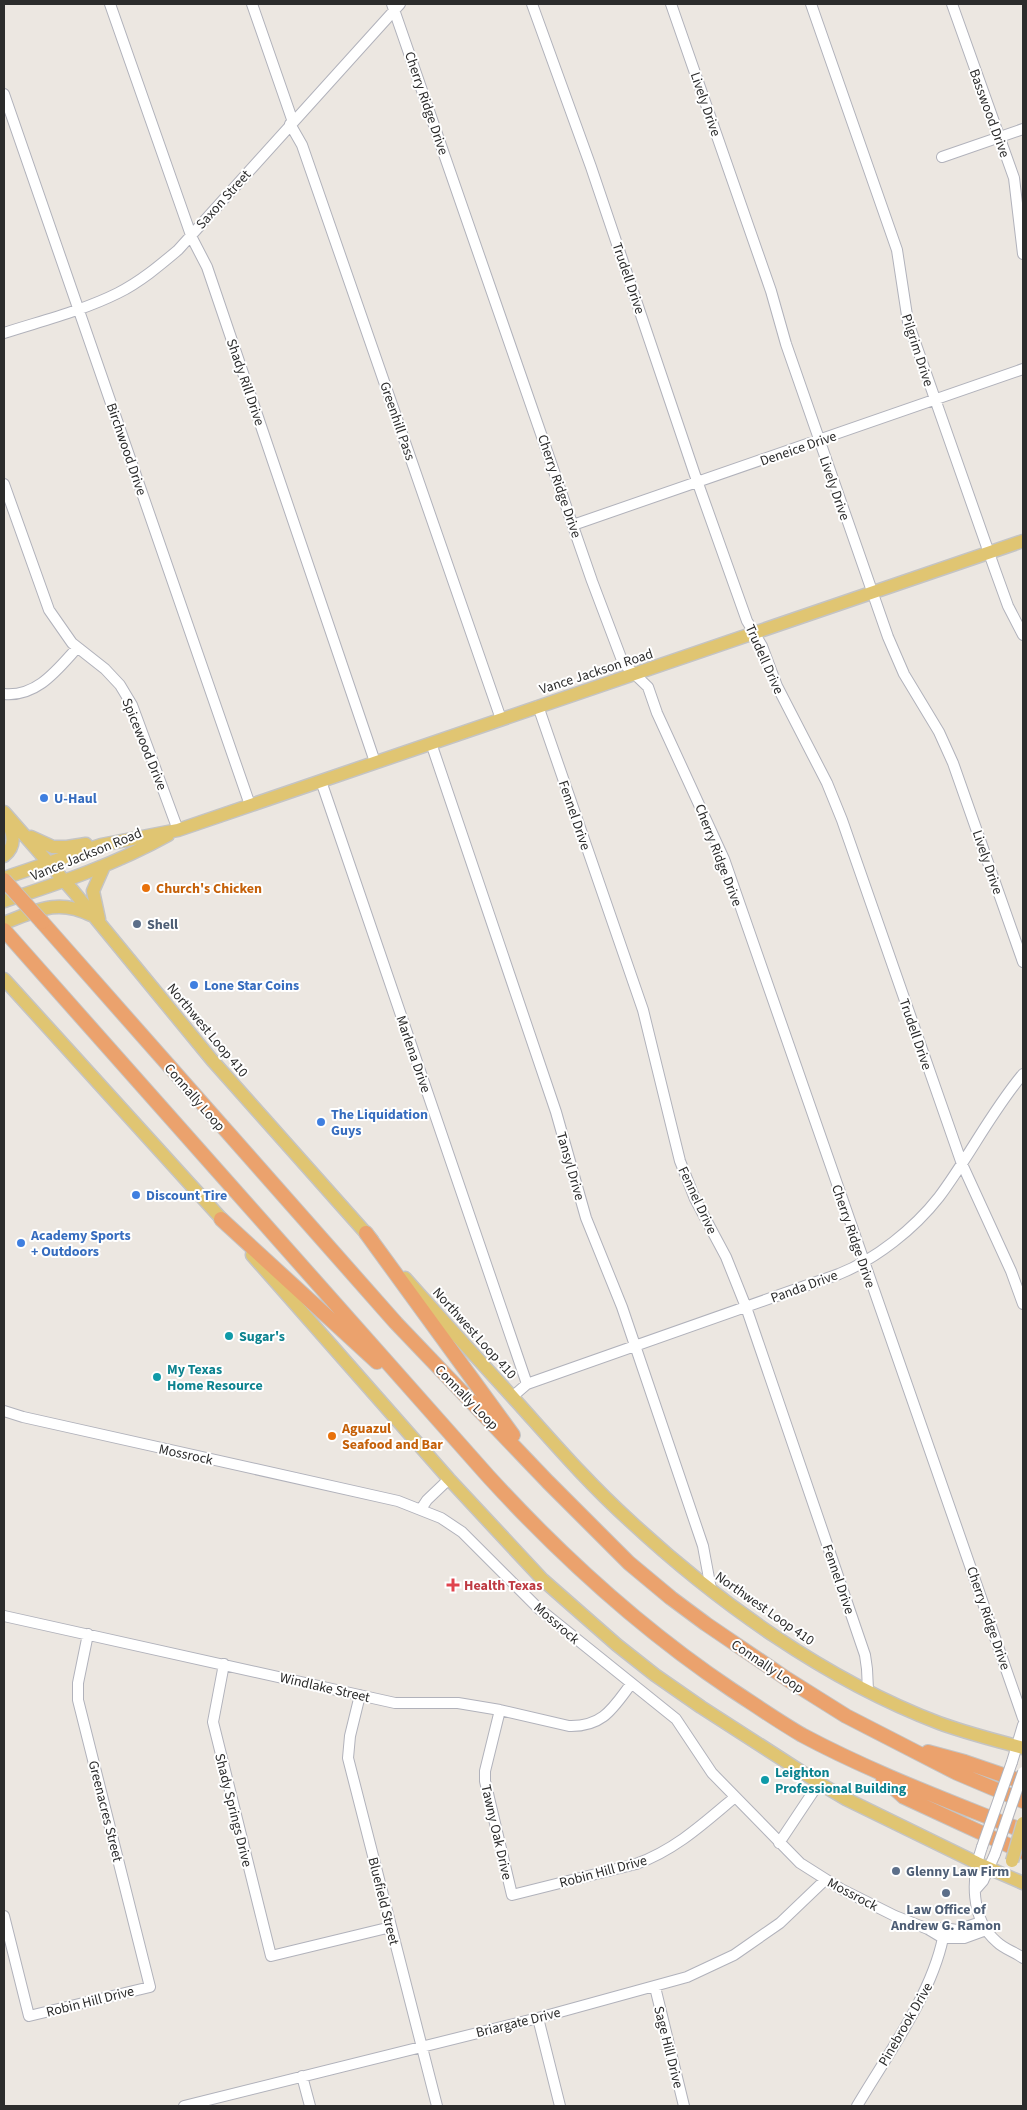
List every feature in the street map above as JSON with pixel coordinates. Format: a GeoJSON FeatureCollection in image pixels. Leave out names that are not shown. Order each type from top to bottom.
{"type":"FeatureCollection","features":[{"type":"Feature","properties":{"kind":"highway"},"geometry":{"type":"LineString","coordinates":[[4,874],[32,911]]}},
{"type":"Feature","properties":{"kind":"highway","name":"Connally Loop"},"geometry":{"type":"LineString","coordinates":[[4,879],[396,1323],[548,1482],[629,1563],[671,1598],[787,1679],[846,1716],[957,1773],[1023,1801]]}},
{"type":"Feature","properties":{"kind":"highway"},"geometry":{"type":"LineString","coordinates":[[6,930],[419,1398],[542,1533],[609,1596],[653,1633],[704,1671],[800,1734],[874,1771],[1023,1831]]}},
{"type":"Feature","properties":{"kind":"highway"},"geometry":{"type":"LineString","coordinates":[[221,1219],[419,1398]]}},
{"type":"Feature","properties":{"kind":"highway"},"geometry":{"type":"LineString","coordinates":[[366,1234],[548,1482]]}},
{"type":"Feature","properties":{"kind":"highway"},"geometry":{"type":"LineString","coordinates":[[900,1744],[965,1762],[1023,1782]]}},
{"type":"Feature","properties":{"kind":"highway"},"geometry":{"type":"LineString","coordinates":[[874,1771],[904,1797],[1023,1852]]}},
{"type":"Feature","properties":{"kind":"main road","name":"Vance Jackson Road"},"geometry":{"type":"LineString","coordinates":[[4,879],[101,845],[178,830],[1023,541]]}},
{"type":"Feature","properties":{"kind":"main road","name":"Northwest Loop 410"},"geometry":{"type":"LineString","coordinates":[[4,814],[49,863],[212,1060],[512,1397],[602,1495],[711,1590],[786,1642],[833,1671],[905,1709],[942,1724],[1020,1747]]}},
{"type":"Feature","properties":{"kind":"main road"},"geometry":{"type":"LineString","coordinates":[[4,814],[14,836],[10,851],[4,856]]}},
{"type":"Feature","properties":{"kind":"main road","name":"Vance Jackson Road"},"geometry":{"type":"LineString","coordinates":[[4,902],[65,882],[139,852],[178,830]]}},
{"type":"Feature","properties":{"kind":"main road"},"geometry":{"type":"LineString","coordinates":[[23,833],[53,847],[83,844],[101,845]]}},
{"type":"Feature","properties":{"kind":"main road"},"geometry":{"type":"LineString","coordinates":[[98,921],[93,891],[104,866]]}},
{"type":"Feature","properties":{"kind":"main road"},"geometry":{"type":"LineString","coordinates":[[6,930],[51,906],[79,909],[98,921]]}},
{"type":"Feature","properties":{"kind":"main road"},"geometry":{"type":"LineString","coordinates":[[6,981],[221,1219],[448,1479],[543,1580],[617,1645],[655,1675],[700,1707],[819,1783],[846,1799],[989,1868],[1023,1882]]}},
{"type":"Feature","properties":{"kind":"main road"},"geometry":{"type":"LineString","coordinates":[[1023,1823],[1012,1861],[1023,1882]]}},
{"type":"Feature","properties":{"kind":"street","name":"Shady Rill Drive"},"geometry":{"type":"LineString","coordinates":[[110,4],[191,234],[206,267],[375,762]]}},
{"type":"Feature","properties":{"kind":"street","name":"Greenhill Pass"},"geometry":{"type":"LineString","coordinates":[[252,4],[501,719]]}},
{"type":"Feature","properties":{"kind":"street","name":"Trudell Drive"},"geometry":{"type":"LineString","coordinates":[[532,4],[591,167],[744,613],[762,646],[776,686],[827,783],[842,820],[962,1164],[1011,1272],[1023,1304]]}},
{"type":"Feature","properties":{"kind":"street","name":"Lively Drive"},"geometry":{"type":"LineString","coordinates":[[671,4],[772,291],[786,344],[872,593],[904,674],[939,732],[954,763],[1023,962]]}},
{"type":"Feature","properties":{"kind":"street","name":"Pilgrim Drive"},"geometry":{"type":"LineString","coordinates":[[811,4],[897,250],[906,314],[1008,606],[1023,635]]}},
{"type":"Feature","properties":{"kind":"street","name":"Basswood Drive"},"geometry":{"type":"LineString","coordinates":[[952,4],[1014,178],[1023,254]]}},
{"type":"Feature","properties":{"kind":"street","name":"Saxon Street"},"geometry":{"type":"LineString","coordinates":[[4,333],[118,293],[151,273],[178,250],[395,6]]}},
{"type":"Feature","properties":{"kind":"street","name":"Cherry Ridge Drive"},"geometry":{"type":"LineString","coordinates":[[395,6],[573,525],[623,663],[648,687],[664,730],[724,859],[1023,1718]]}},
{"type":"Feature","properties":{"kind":"street","name":"Birchwood Drive"},"geometry":{"type":"LineString","coordinates":[[4,94],[250,805]]}},
{"type":"Feature","properties":{"kind":"street"},"geometry":{"type":"LineString","coordinates":[[942,157],[1023,129]]}},
{"type":"Feature","properties":{"kind":"street","name":"Deneice Drive"},"geometry":{"type":"LineString","coordinates":[[573,525],[1023,369]]}},
{"type":"Feature","properties":{"kind":"street","name":"Spicewood Drive"},"geometry":{"type":"LineString","coordinates":[[4,484],[49,610],[60,628],[77,648],[105,670],[120,686],[132,705],[178,830]]}},
{"type":"Feature","properties":{"kind":"street"},"geometry":{"type":"LineString","coordinates":[[4,694],[19,693],[36,687],[53,675],[77,648]]}},
{"type":"Feature","properties":{"kind":"street","name":"Fennel Drive"},"geometry":{"type":"LineString","coordinates":[[538,706],[643,1010],[680,1161],[695,1199],[726,1257],[746,1307],[865,1655],[868,1669],[868,1690]]}},
{"type":"Feature","properties":{"kind":"street","name":"Tansyl Drive"},"geometry":{"type":"LineString","coordinates":[[431,743],[556,1112],[586,1218],[622,1307],[703,1546],[711,1590]]}},
{"type":"Feature","properties":{"kind":"street","name":"Marlena Drive"},"geometry":{"type":"LineString","coordinates":[[321,781],[527,1384]]}},
{"type":"Feature","properties":{"kind":"street","name":"Panda Drive"},"geometry":{"type":"LineString","coordinates":[[512,1397],[527,1384],[839,1274],[863,1262],[898,1237],[920,1218],[938,1198],[962,1164],[998,1105],[1023,1074]]}},
{"type":"Feature","properties":{"kind":"street","name":"Mossrock"},"geometry":{"type":"LineString","coordinates":[[4,1411],[23,1417],[398,1501],[441,1518],[462,1532],[538,1608],[676,1719],[696,1752],[734,1797],[800,1863],[825,1880],[943,1938]]}},
{"type":"Feature","properties":{"kind":"street"},"geometry":{"type":"LineString","coordinates":[[421,1510],[427,1500],[448,1479]]}},
{"type":"Feature","properties":{"kind":"street","name":"Windlake Street"},"geometry":{"type":"LineString","coordinates":[[4,1616],[395,1703],[458,1703],[500,1710],[570,1726],[581,1727],[606,1716],[631,1684]]}},
{"type":"Feature","properties":{"kind":"street","name":"Greenacres Street"},"geometry":{"type":"LineString","coordinates":[[88,1634],[78,1683],[78,1700],[150,1987]]}},
{"type":"Feature","properties":{"kind":"street","name":"Shady Springs Drive"},"geometry":{"type":"LineString","coordinates":[[224,1664],[213,1722],[271,1956],[391,1927]]}},
{"type":"Feature","properties":{"kind":"street","name":"Bluefield Street"},"geometry":{"type":"LineString","coordinates":[[360,1695],[350,1736],[348,1758],[436,2106]]}},
{"type":"Feature","properties":{"kind":"street","name":"Tawny Oak Drive"},"geometry":{"type":"LineString","coordinates":[[500,1710],[485,1771],[485,1781],[512,1895]]}},
{"type":"Feature","properties":{"kind":"street"},"geometry":{"type":"LineString","coordinates":[[1023,1725],[1020,1747],[1012,1762],[977,1862],[974,1878],[978,1909],[983,1926],[998,1944],[1023,1958]]}},
{"type":"Feature","properties":{"kind":"street"},"geometry":{"type":"LineString","coordinates":[[976,1889],[995,1854],[1023,1772]]}},
{"type":"Feature","properties":{"kind":"street"},"geometry":{"type":"LineString","coordinates":[[779,1843],[819,1783]]}},
{"type":"Feature","properties":{"kind":"street","name":"Robin Hill Drive"},"geometry":{"type":"LineString","coordinates":[[512,1895],[636,1864],[652,1858],[695,1831],[734,1797]]}},
{"type":"Feature","properties":{"kind":"street","name":"Briargate Drive"},"geometry":{"type":"LineString","coordinates":[[184,2106],[538,2018],[687,1978],[734,1955],[780,1923],[825,1880]]}},
{"type":"Feature","properties":{"kind":"street","name":"Robin Hill Drive"},"geometry":{"type":"LineString","coordinates":[[4,1916],[29,2016],[150,1987]]}},
{"type":"Feature","properties":{"kind":"street"},"geometry":{"type":"LineString","coordinates":[[943,1938],[964,1938],[983,1926]]}},
{"type":"Feature","properties":{"kind":"street","name":"Mossrock"},"geometry":{"type":"LineString","coordinates":[[928,1929],[957,1930],[983,1926]]}},
{"type":"Feature","properties":{"kind":"street","name":"Pinebrook Drive"},"geometry":{"type":"LineString","coordinates":[[857,2106],[925,1993],[938,1964],[943,1938]]}},
{"type":"Feature","properties":{"kind":"street","name":"Sage Hill Drive"},"geometry":{"type":"LineString","coordinates":[[654,1987],[684,2106]]}},
{"type":"Feature","properties":{"kind":"street"},"geometry":{"type":"LineString","coordinates":[[538,2018],[560,2106]]}},
{"type":"Feature","properties":{"kind":"street"},"geometry":{"type":"LineString","coordinates":[[302,2076],[310,2106]]}},
{"type":"Feature","properties":{"kind":"water"},"geometry":{"type":"Polygon","coordinates":[[[242,883],[243,890],[228,894],[226,887],[242,883]]]}},
{"type":"Feature","properties":{"kind":"place","name":"U-Haul"},"geometry":{"type":"Point","coordinates":[44,798]}},
{"type":"Feature","properties":{"kind":"place","name":"Church's Chicken"},"geometry":{"type":"Point","coordinates":[146,888]}},
{"type":"Feature","properties":{"kind":"place","name":"Shell"},"geometry":{"type":"Point","coordinates":[137,924]}},
{"type":"Feature","properties":{"kind":"place","name":"Lone Star Coins"},"geometry":{"type":"Point","coordinates":[194,985]}},
{"type":"Feature","properties":{"kind":"place","name":"The Liquidation Guys"},"geometry":{"type":"Point","coordinates":[321,1122]}},
{"type":"Feature","properties":{"kind":"place","name":"Discount Tire"},"geometry":{"type":"Point","coordinates":[136,1195]}},
{"type":"Feature","properties":{"kind":"place","name":"Academy Sports + Outdoors"},"geometry":{"type":"Point","coordinates":[21,1243]}},
{"type":"Feature","properties":{"kind":"place","name":"Sugar's"},"geometry":{"type":"Point","coordinates":[229,1336]}},
{"type":"Feature","properties":{"kind":"place","name":"My Texas Home Resource"},"geometry":{"type":"Point","coordinates":[157,1377]}},
{"type":"Feature","properties":{"kind":"place","name":"Aguazul Seafood and Bar"},"geometry":{"type":"Point","coordinates":[332,1436]}},
{"type":"Feature","properties":{"kind":"place","name":"Health Texas"},"geometry":{"type":"Point","coordinates":[453,1585]}},
{"type":"Feature","properties":{"kind":"place","name":"Leighton Professional Building"},"geometry":{"type":"Point","coordinates":[765,1780]}},
{"type":"Feature","properties":{"kind":"place","name":"Glenny Law Firm"},"geometry":{"type":"Point","coordinates":[896,1871]}},
{"type":"Feature","properties":{"kind":"place","name":"Law Office of Andrew G. Ramon"},"geometry":{"type":"Point","coordinates":[946,1893]}}]}
